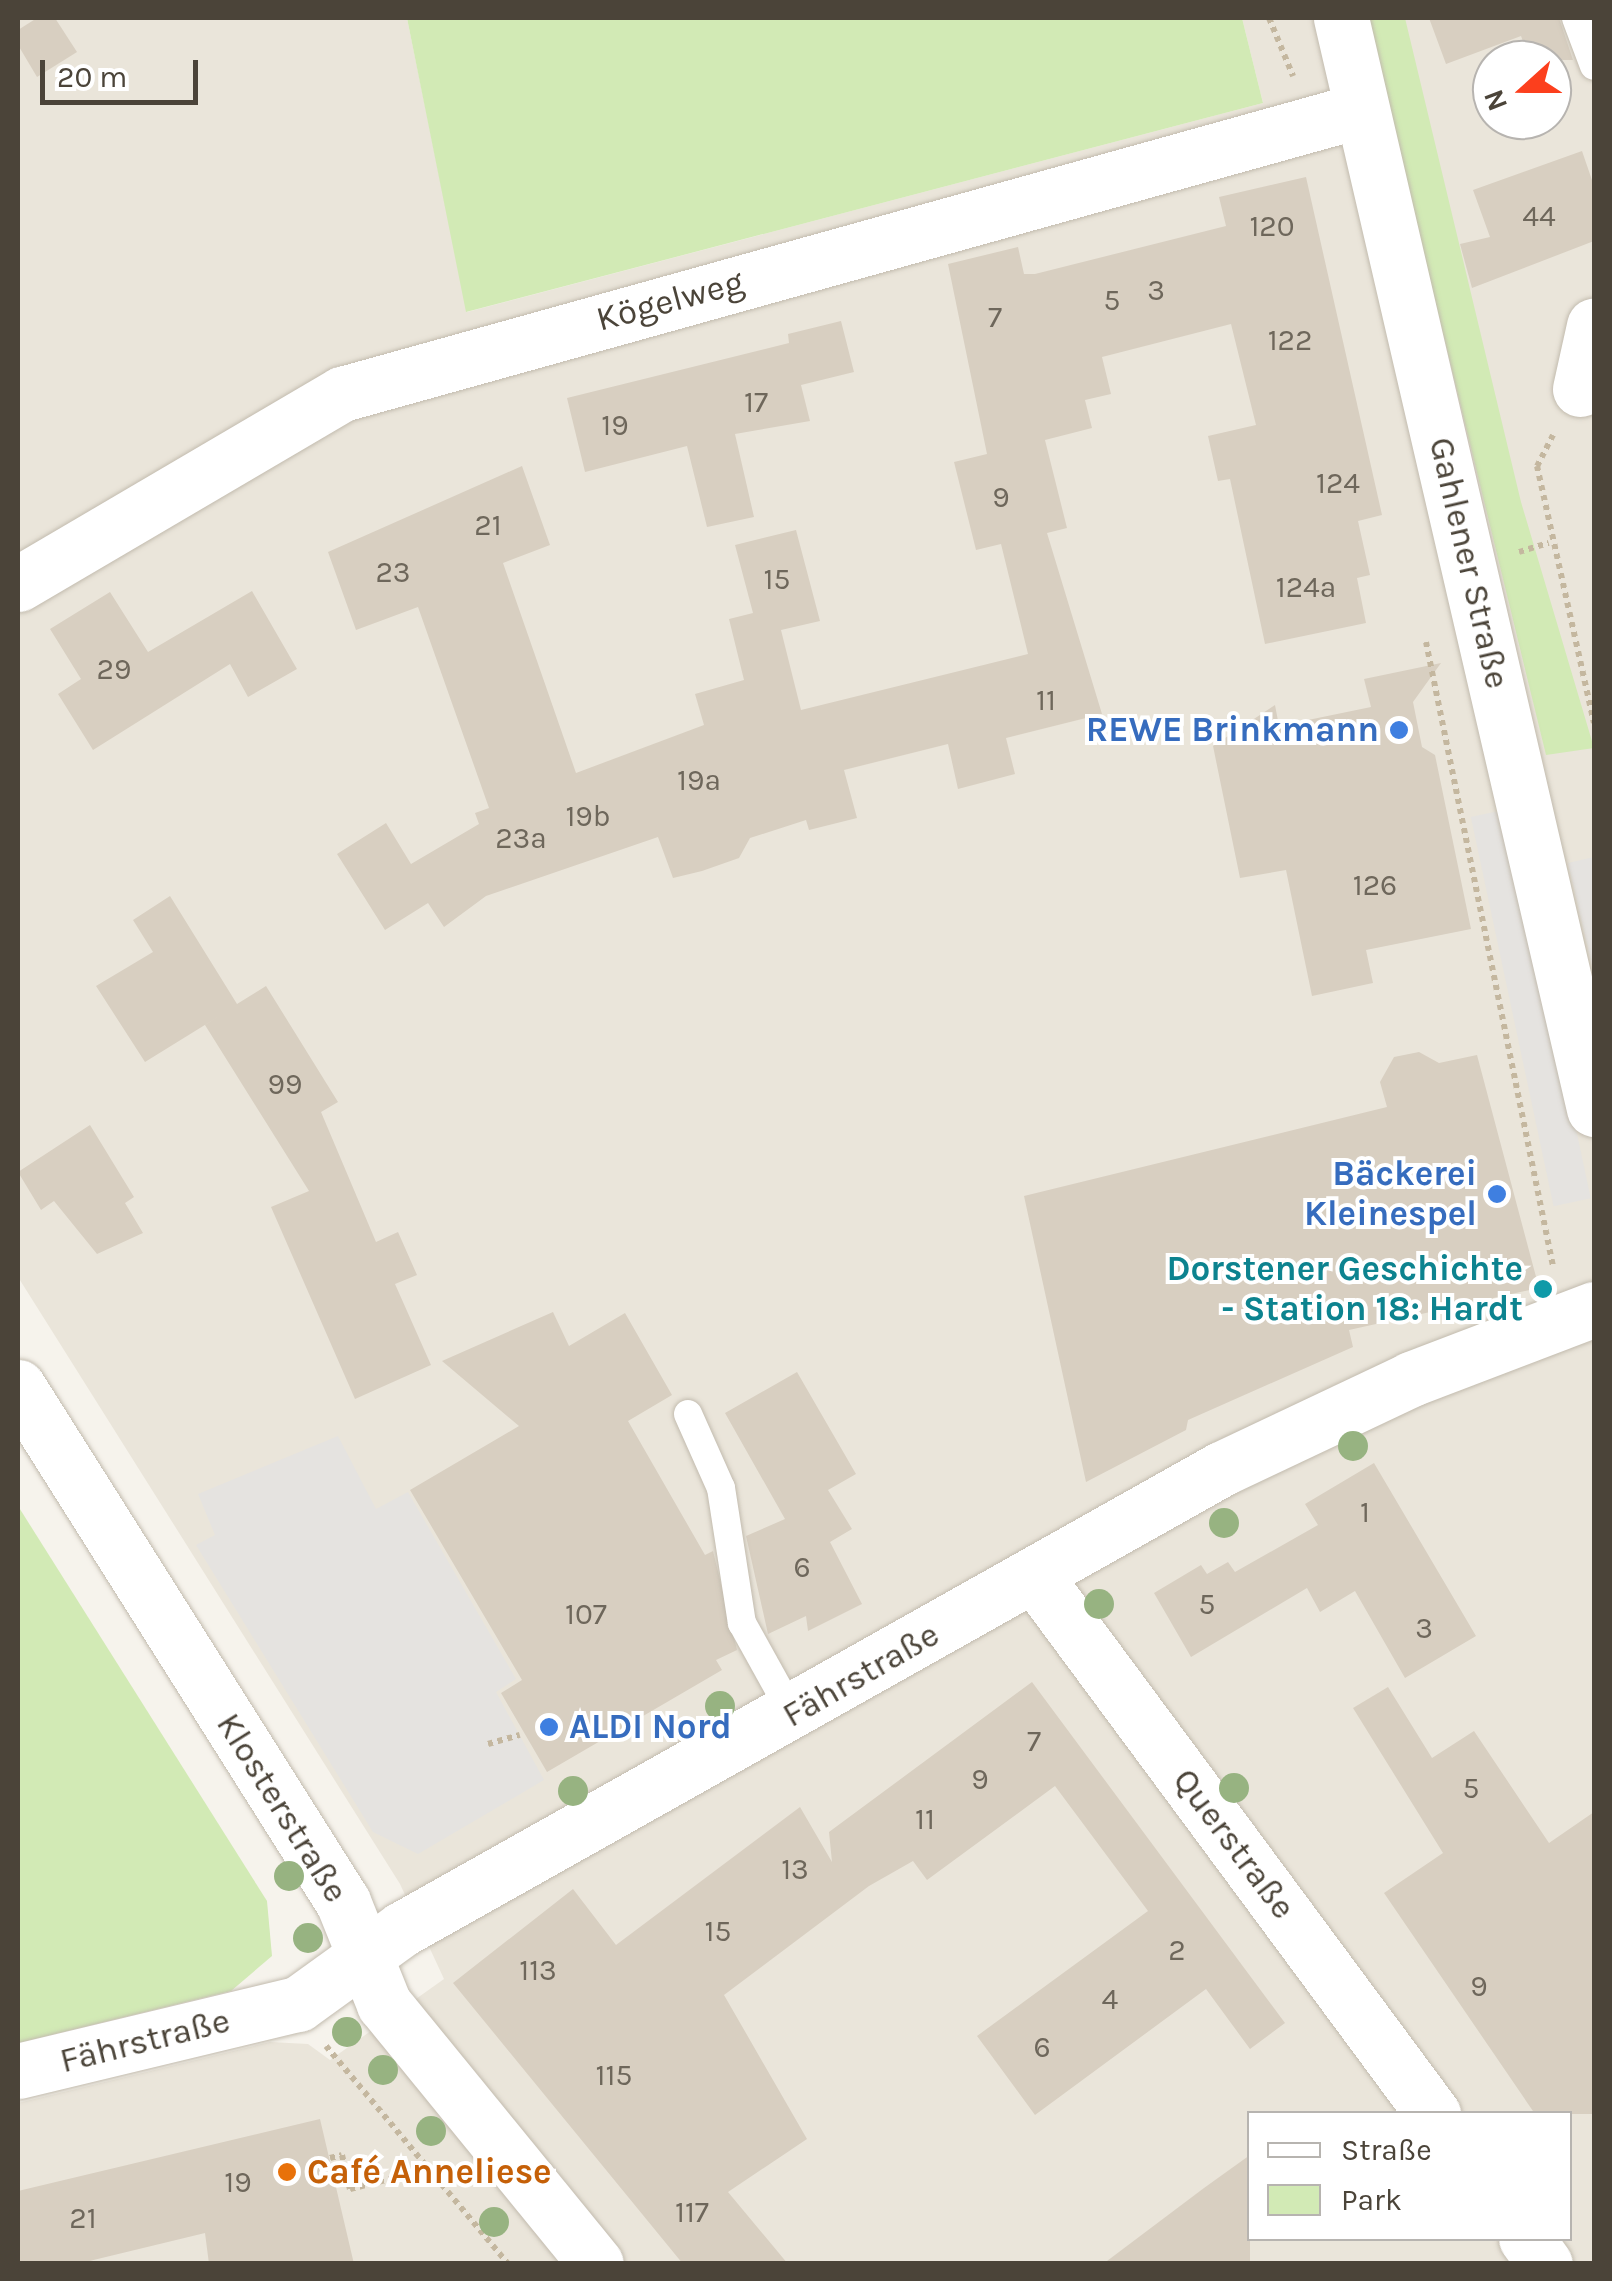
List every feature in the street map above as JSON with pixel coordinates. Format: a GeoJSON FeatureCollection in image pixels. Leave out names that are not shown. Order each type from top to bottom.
{"type":"FeatureCollection","features":[{"type":"Feature","properties":{"kind":"street","name":"Gahlener Straße"},"geometry":{"type":"LineString","coordinates":[[1341,18],[1594,1108]]}},
{"type":"Feature","properties":{"kind":"street","name":"Kögelweg"},"geometry":{"type":"LineString","coordinates":[[18,584],[342,394],[1361,110]]}},
{"type":"Feature","properties":{"kind":"street"},"geometry":{"type":"LineString","coordinates":[[1580,389],[1594,326]]}},
{"type":"Feature","properties":{"kind":"street","name":"Fährstraße"},"geometry":{"type":"LineString","coordinates":[[18,2072],[298,2004],[362,1959],[1034,1576],[1296,1432],[1594,1309]]}},
{"type":"Feature","properties":{"kind":"street","name":"Klosterstraße"},"geometry":{"type":"LineString","coordinates":[[18,1387],[343,1902],[362,1959],[384,2004],[596,2264]]}},
{"type":"Feature","properties":{"kind":"street","name":"Querstraße"},"geometry":{"type":"LineString","coordinates":[[1034,1576],[1431,2111]]}},
{"type":"Feature","properties":{"kind":"street"},"geometry":{"type":"LineString","coordinates":[[1528,2241],[1545,2264]]}},
{"type":"Feature","properties":{"kind":"lane"},"geometry":{"type":"LineString","coordinates":[[1576,18],[1594,66]]}},
{"type":"Feature","properties":{"kind":"lane"},"geometry":{"type":"LineString","coordinates":[[688,1414],[721,1488],[742,1623],[793,1714]]}},
{"type":"Feature","properties":{"kind":"path"},"geometry":{"type":"LineString","coordinates":[[1580,389],[1537,466],[1549,543],[1594,723]]}},
{"type":"Feature","properties":{"kind":"path"},"geometry":{"type":"LineString","coordinates":[[1536,547],[1549,543]]}},
{"type":"Feature","properties":{"kind":"path"},"geometry":{"type":"LineString","coordinates":[[488,1744],[520,1736]]}},
{"type":"Feature","properties":{"kind":"path"},"geometry":{"type":"LineString","coordinates":[[298,2004],[508,2264]]}},
{"type":"Feature","properties":{"kind":"path"},"geometry":{"type":"LineString","coordinates":[[330,2158],[342,2155],[350,2189],[430,2169]]}},
{"type":"Feature","properties":{"kind":"shaded area"},"geometry":{"type":"Polygon","coordinates":[[[18,18],[407,18],[467,312],[1263,103],[1242,18],[1594,18],[1594,2263],[18,2263],[18,2103],[270,2042],[308,2044],[330,2060],[444,1979],[400,1884],[18,1277],[18,18]]]}},
{"type":"Feature","properties":{"kind":"shaded area"},"geometry":{"type":"Polygon","coordinates":[[[1508,809],[1591,1198],[1554,1206],[1471,817],[1508,809]]]}},
{"type":"Feature","properties":{"kind":"shaded area"},"geometry":{"type":"Polygon","coordinates":[[[1594,857],[1594,974],[1568,863],[1594,857]]]}},
{"type":"Feature","properties":{"kind":"shaded area"},"geometry":{"type":"Polygon","coordinates":[[[338,1436],[376,1509],[408,1492],[516,1679],[496,1692],[544,1780],[418,1854],[373,1832],[196,1545],[215,1535],[198,1494],[338,1436]]]}},
{"type":"Feature","properties":{"kind":"green space"},"geometry":{"type":"Polygon","coordinates":[[[407,18],[1242,18],[1263,103],[466,312],[407,18]]]}},
{"type":"Feature","properties":{"kind":"green space"},"geometry":{"type":"Polygon","coordinates":[[[1366,18],[1405,18],[1521,502],[1594,748],[1546,755],[1366,18]]]}},
{"type":"Feature","properties":{"kind":"green space"},"geometry":{"type":"Polygon","coordinates":[[[18,1506],[267,1901],[272,1956],[231,1991],[18,2043],[18,1506]]]}},
{"type":"Feature","properties":{"kind":"building"},"geometry":{"type":"Polygon","coordinates":[[[37,18],[55,18],[77,52],[37,77],[18,45],[18,30],[37,18]]]}},
{"type":"Feature","properties":{"kind":"building"},"geometry":{"type":"Polygon","coordinates":[[[1429,18],[1559,18],[1566,40],[1522,40],[1521,36],[1510,40],[1472,40],[1472,54],[1446,64],[1429,18]]]}},
{"type":"Feature","properties":{"kind":"building"},"geometry":{"type":"Polygon","coordinates":[[[1582,151],[1594,186],[1594,241],[1472,288],[1460,244],[1490,237],[1473,190],[1582,151]]]}},
{"type":"Feature","properties":{"kind":"building"},"geometry":{"type":"Polygon","coordinates":[[[1306,177],[1382,515],[1358,521],[1370,575],[1357,578],[1366,623],[1265,644],[1230,479],[1218,481],[1208,436],[1256,425],[1231,324],[1102,357],[1111,394],[1085,400],[1092,428],[1045,440],[1067,528],[1047,533],[1102,714],[1006,738],[1015,774],[958,789],[948,744],[844,770],[857,818],[809,830],[806,820],[750,838],[739,858],[702,871],[673,878],[658,837],[486,896],[444,927],[428,903],[385,930],[337,854],[386,823],[411,864],[479,824],[475,813],[489,808],[418,607],[356,630],[328,552],[522,466],[550,545],[503,563],[576,773],[704,725],[695,694],[744,680],[729,619],[753,613],[735,545],[796,530],[820,621],[781,630],[801,710],[1028,654],[1001,544],[976,550],[954,462],[987,454],[948,264],[1018,247],[1024,274],[1035,274],[1226,226],[1219,197],[1306,177]]]}},
{"type":"Feature","properties":{"kind":"building"},"geometry":{"type":"Polygon","coordinates":[[[841,321],[854,372],[801,385],[810,421],[735,434],[754,517],[707,527],[687,446],[585,472],[567,398],[789,343],[788,334],[841,321]]]}},
{"type":"Feature","properties":{"kind":"building"},"geometry":{"type":"Polygon","coordinates":[[[252,591],[297,669],[248,697],[230,664],[93,750],[58,694],[81,679],[50,629],[110,592],[148,652],[252,591]]]}},
{"type":"Feature","properties":{"kind":"building"},"geometry":{"type":"Polygon","coordinates":[[[1441,663],[1413,702],[1422,747],[1435,755],[1471,929],[1366,950],[1373,983],[1312,996],[1286,870],[1240,878],[1213,746],[1275,705],[1279,726],[1371,707],[1364,679],[1441,663]]]}},
{"type":"Feature","properties":{"kind":"building"},"geometry":{"type":"Polygon","coordinates":[[[170,896],[237,1004],[266,986],[338,1102],[321,1112],[376,1242],[398,1232],[417,1275],[395,1284],[431,1365],[355,1399],[271,1207],[309,1191],[205,1025],[221,1015],[145,1062],[96,986],[153,952],[133,920],[170,896]]]}},
{"type":"Feature","properties":{"kind":"building"},"geometry":{"type":"Polygon","coordinates":[[[1419,1052],[1439,1063],[1477,1055],[1539,1288],[1349,1330],[1353,1347],[1188,1420],[1186,1430],[1086,1482],[1024,1196],[1387,1107],[1380,1082],[1394,1057],[1419,1052]]]}},
{"type":"Feature","properties":{"kind":"building"},"geometry":{"type":"Polygon","coordinates":[[[90,1125],[134,1197],[125,1203],[143,1233],[97,1254],[54,1201],[41,1210],[18,1172],[90,1125]]]}},
{"type":"Feature","properties":{"kind":"building"},"geometry":{"type":"Polygon","coordinates":[[[553,1312],[569,1346],[625,1313],[672,1395],[628,1421],[705,1555],[713,1551],[737,1650],[716,1660],[722,1670],[547,1772],[501,1693],[522,1680],[410,1490],[519,1426],[442,1361],[553,1312]]]}},
{"type":"Feature","properties":{"kind":"building"},"geometry":{"type":"Polygon","coordinates":[[[797,1372],[856,1474],[828,1490],[852,1529],[830,1542],[862,1604],[808,1631],[806,1616],[768,1634],[746,1536],[785,1519],[725,1413],[797,1372]]]}},
{"type":"Feature","properties":{"kind":"building"},"geometry":{"type":"Polygon","coordinates":[[[1374,1463],[1476,1636],[1405,1678],[1355,1591],[1320,1612],[1307,1588],[1191,1657],[1154,1593],[1201,1565],[1207,1574],[1228,1562],[1235,1572],[1318,1525],[1305,1504],[1374,1463]]]}},
{"type":"Feature","properties":{"kind":"building"},"geometry":{"type":"Polygon","coordinates":[[[1032,1682],[1285,2023],[1250,2049],[1206,1989],[1035,2115],[977,2036],[1148,1911],[1055,1786],[927,1880],[913,1861],[869,1886],[724,1995],[807,2139],[728,2192],[788,2264],[683,2264],[453,1983],[573,1889],[616,1945],[800,1807],[832,1862],[829,1832],[1032,1682]]]}},
{"type":"Feature","properties":{"kind":"building"},"geometry":{"type":"Polygon","coordinates":[[[1388,1687],[1432,1758],[1474,1731],[1549,1843],[1594,1812],[1594,2114],[1533,2111],[1384,1893],[1443,1853],[1353,1708],[1388,1687]]]}},
{"type":"Feature","properties":{"kind":"building"},"geometry":{"type":"Polygon","coordinates":[[[320,2119],[354,2264],[209,2264],[205,2233],[77,2264],[18,2264],[18,2191],[320,2119]]]}},
{"type":"Feature","properties":{"kind":"building"},"geometry":{"type":"Polygon","coordinates":[[[1247,2157],[1250,2264],[1103,2264],[1247,2157]]]}},
{"type":"Feature","properties":{"kind":"place","name":"REWE Brinkmann"},"geometry":{"type":"Point","coordinates":[1399,730]}},
{"type":"Feature","properties":{"kind":"place","name":"Bäckerei Kleinespel"},"geometry":{"type":"Point","coordinates":[1497,1194]}},
{"type":"Feature","properties":{"kind":"place","name":"Dorstener Geschichte - Station 18: Hardt"},"geometry":{"type":"Point","coordinates":[1543,1289]}},
{"type":"Feature","properties":{"kind":"place","name":"ALDI Nord"},"geometry":{"type":"Point","coordinates":[549,1727]}},
{"type":"Feature","properties":{"kind":"place","name":"Café Anneliese"},"geometry":{"type":"Point","coordinates":[287,2172]}}]}
